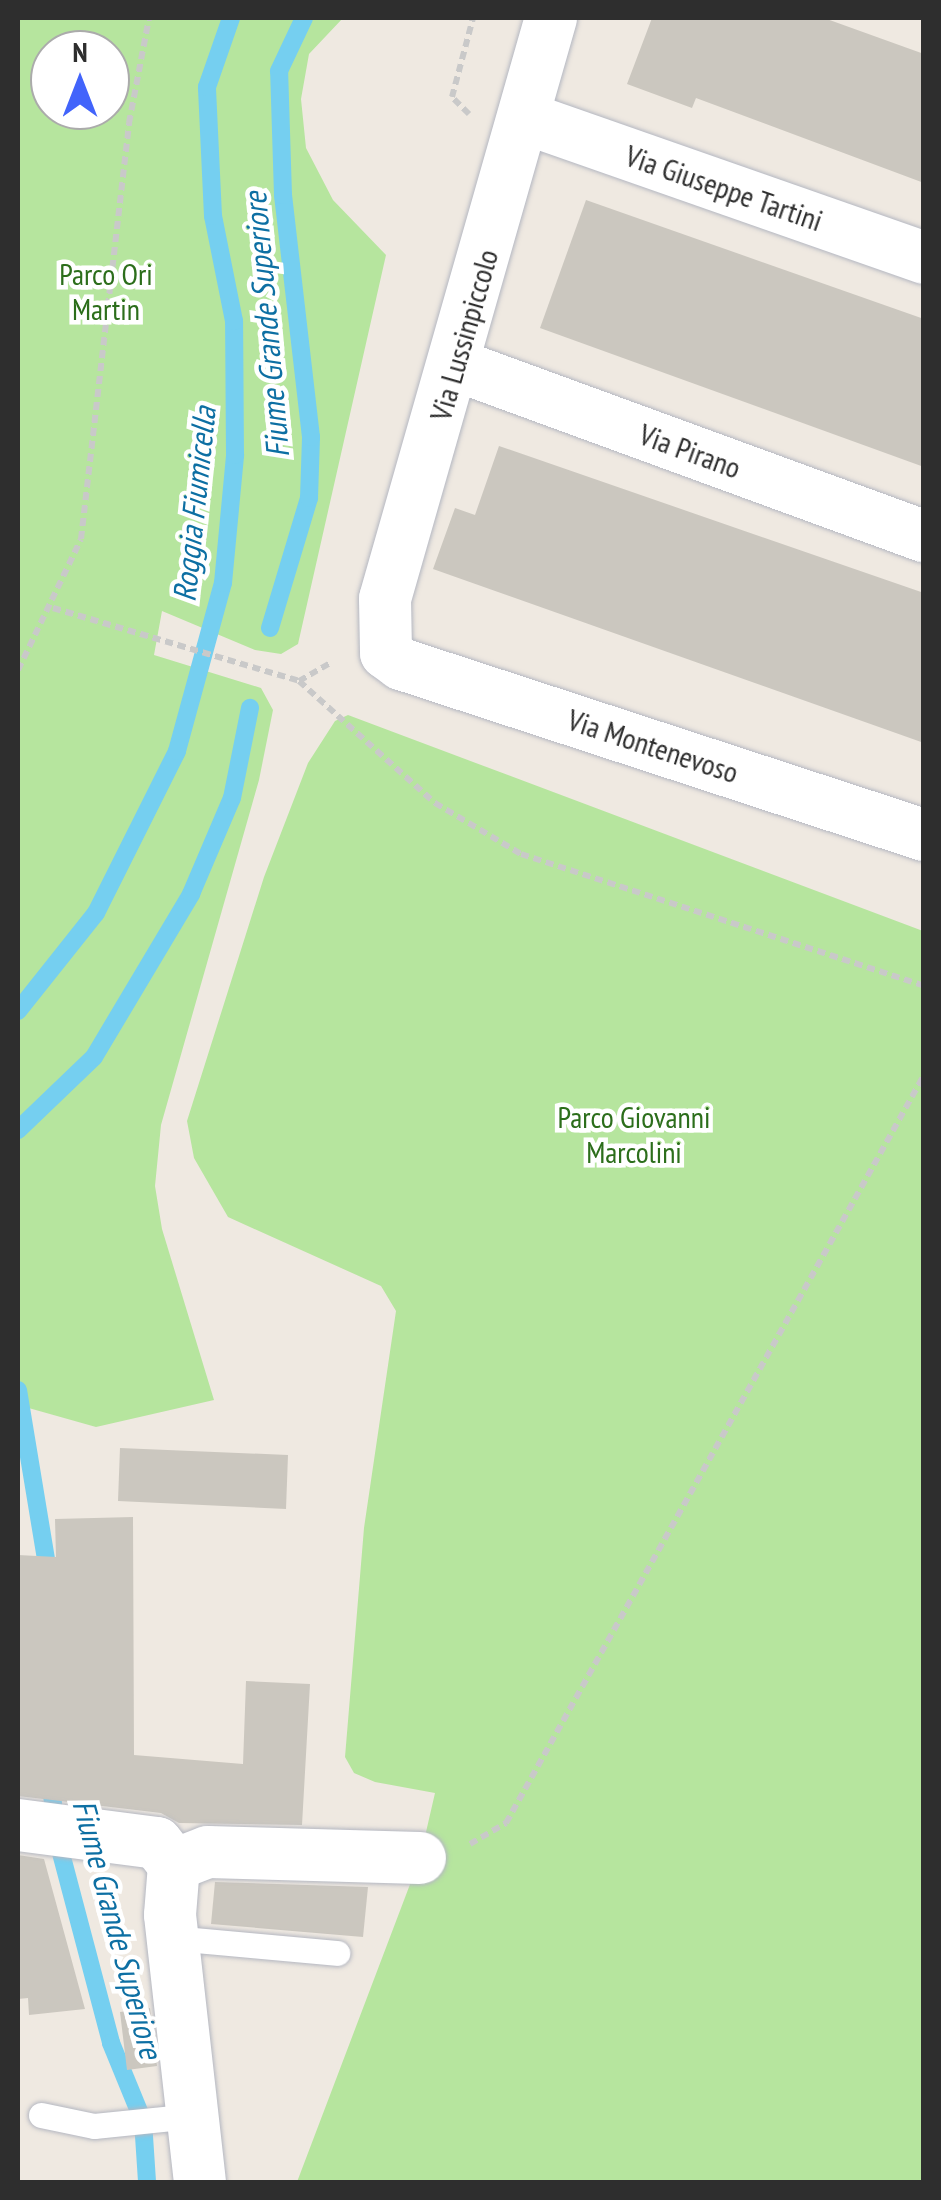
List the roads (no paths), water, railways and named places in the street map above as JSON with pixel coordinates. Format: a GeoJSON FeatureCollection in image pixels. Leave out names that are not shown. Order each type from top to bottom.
{"type":"FeatureCollection","features":[{"type":"Feature","properties":{"kind":"street","name":"Via Lussinpiccolo"},"geometry":{"type":"LineString","coordinates":[[386,653],[385,599],[456,365],[551,18]]}},
{"type":"Feature","properties":{"kind":"street","name":"Via Giuseppe Tartini"},"geometry":{"type":"LineString","coordinates":[[526,118],[924,258]]}},
{"type":"Feature","properties":{"kind":"street","name":"Via Pirano"},"geometry":{"type":"LineString","coordinates":[[456,365],[924,536]]}},
{"type":"Feature","properties":{"kind":"street","name":"Via Montenevoso"},"geometry":{"type":"LineString","coordinates":[[386,653],[402,664],[924,835]]}},
{"type":"Feature","properties":{"kind":"street"},"geometry":{"type":"LineString","coordinates":[[43,1828],[157,1843],[174,1865],[173,1938],[200,2182]]}},
{"type":"Feature","properties":{"kind":"street"},"geometry":{"type":"LineString","coordinates":[[174,1865],[208,1852],[420,1858]]}},
{"type":"Feature","properties":{"kind":"lane"},"geometry":{"type":"LineString","coordinates":[[173,1938],[337,1953]]}},
{"type":"Feature","properties":{"kind":"lane"},"geometry":{"type":"LineString","coordinates":[[41,2115],[94,2126],[193,2116]]}},
{"type":"Feature","properties":{"kind":"waterway","name":"Roggia Fiumicella"},"geometry":{"type":"LineString","coordinates":[[18,1011],[96,913],[177,751],[223,583],[235,455],[234,321],[213,216],[207,87],[231,18]]}},
{"type":"Feature","properties":{"kind":"waterway","name":"Fiume Grande Superiore"},"geometry":{"type":"LineString","coordinates":[[270,628],[309,498],[311,437],[283,195],[279,71],[304,18]]}},
{"type":"Feature","properties":{"kind":"waterway","name":"Fiume Grande Superiore"},"geometry":{"type":"LineString","coordinates":[[18,1130],[94,1057],[191,894],[232,798],[250,708]]}},
{"type":"Feature","properties":{"kind":"waterway","name":"Fiume Grande Superiore"},"geometry":{"type":"LineString","coordinates":[[18,1390],[49,1577]]}},
{"type":"Feature","properties":{"kind":"waterway","name":"Fiume Grande Superiore"},"geometry":{"type":"LineString","coordinates":[[50,1777],[57,1838],[111,2043],[143,2121],[147,2182]]}},
{"type":"Feature","properties":{"kind":"park label","name":"Parco Ori Martin"},"geometry":{"type":"Point","coordinates":[106,291]}},
{"type":"Feature","properties":{"kind":"park label","name":"Parco Giovanni Marcolini"},"geometry":{"type":"Point","coordinates":[634,1134]}}]}
